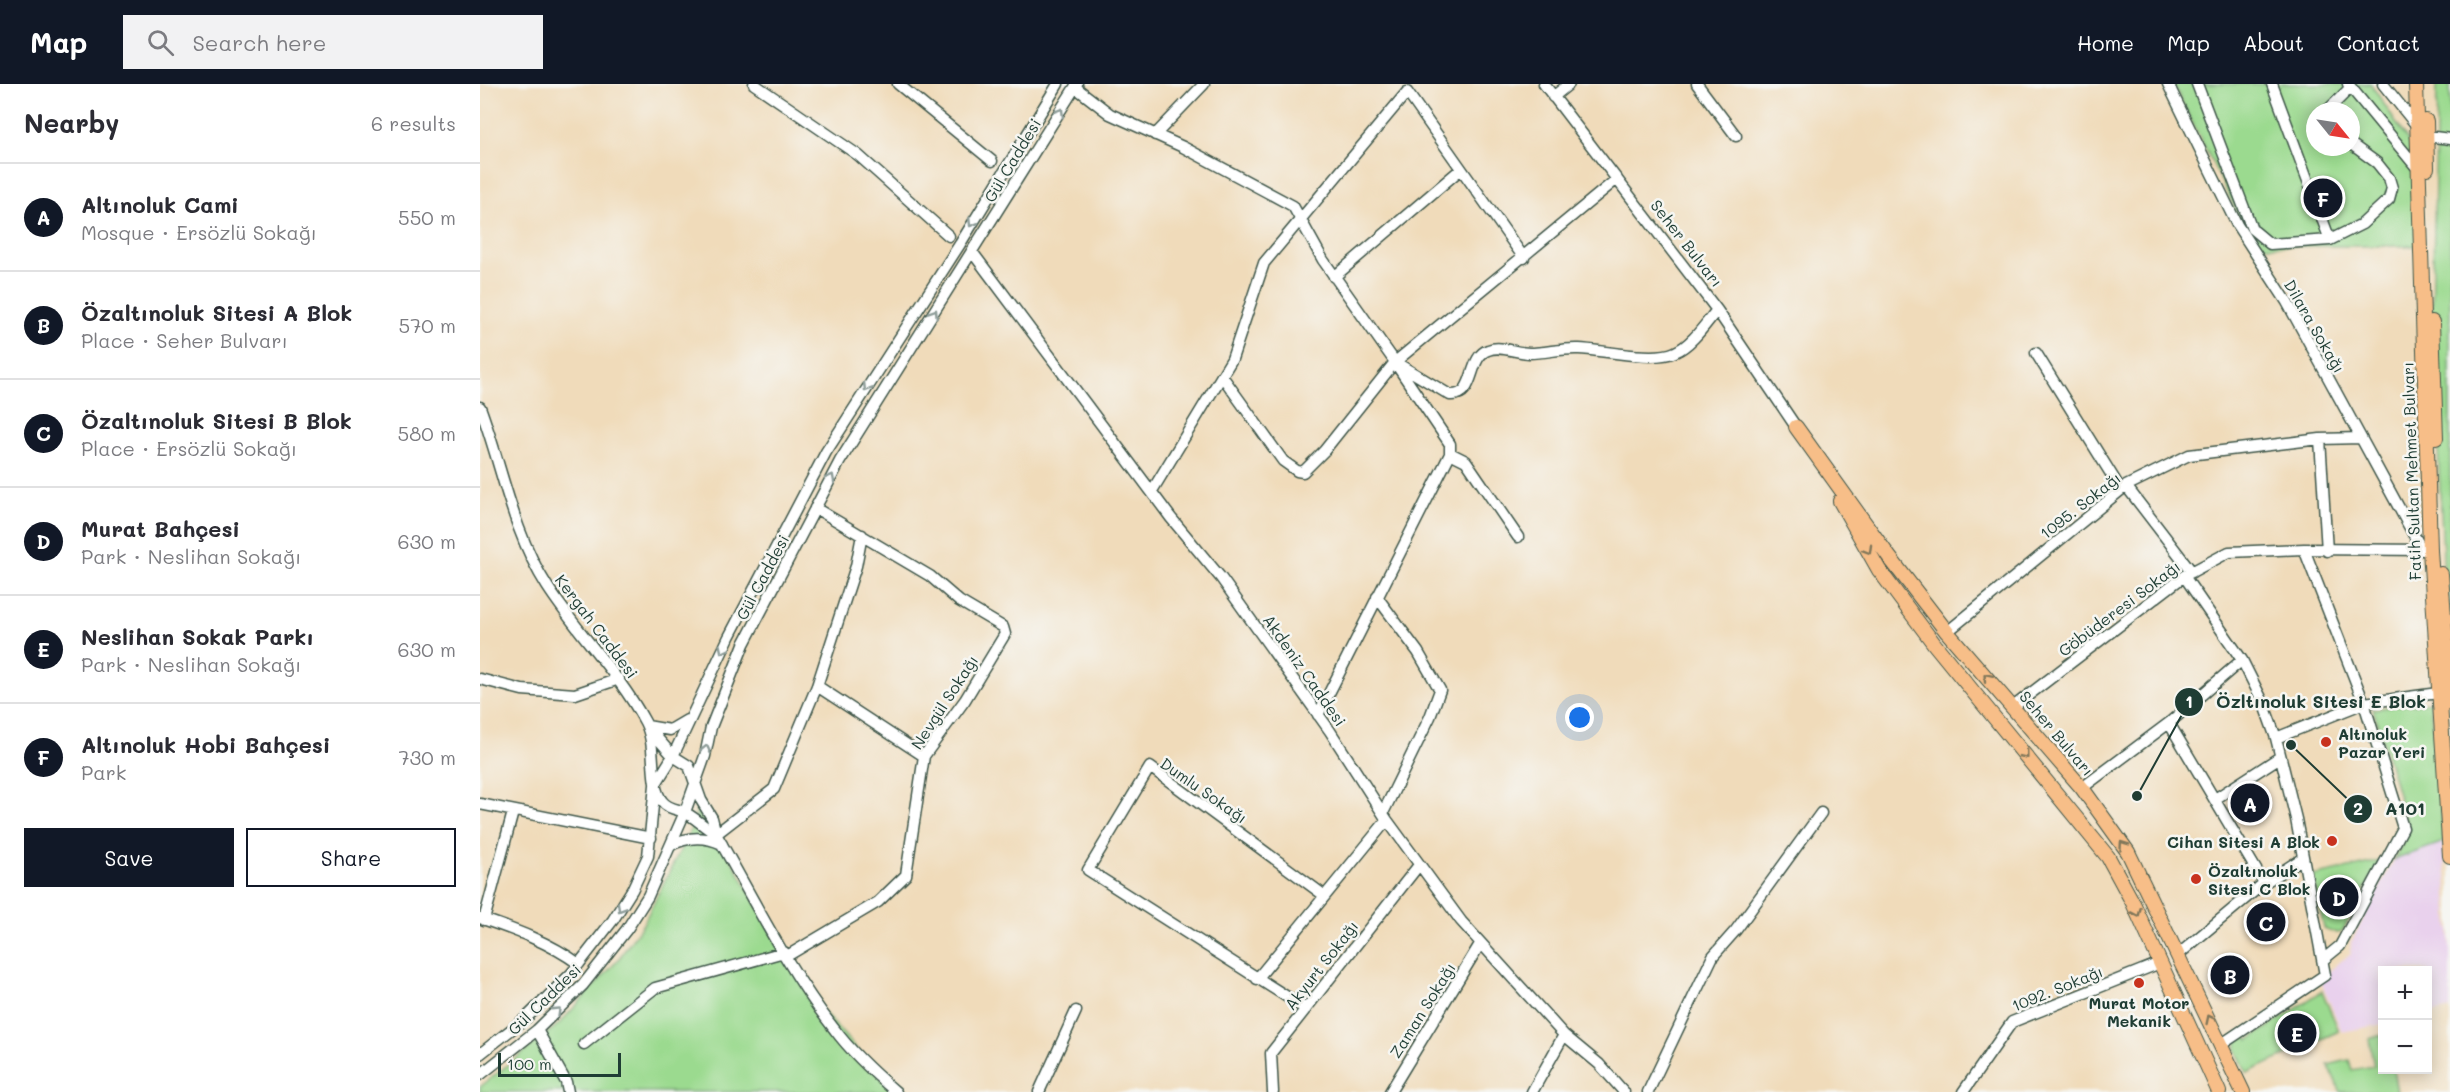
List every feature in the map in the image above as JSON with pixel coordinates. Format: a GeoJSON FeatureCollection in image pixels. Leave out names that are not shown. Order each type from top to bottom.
{"type":"FeatureCollection","features":[{"type":"Feature","properties":{"kind":"main road","name":"Fatih Sultan Mehmet Bulvarı"},"geometry":{"type":"LineString","coordinates":[[2416,84],[2421,131],[2439,547],[2450,704]]}},
{"type":"Feature","properties":{"kind":"main road","name":"Fatih Sultan Mehmet Bulvarı"},"geometry":{"type":"LineString","coordinates":[[2425,84],[2418,169],[2426,550],[2450,856]]}},
{"type":"Feature","properties":{"kind":"main road","name":"Seher Bulvarı"},"geometry":{"type":"LineString","coordinates":[[1796,427],[1890,558],[1947,632],[2082,788],[2128,852],[2179,954],[2243,1092]]}},
{"type":"Feature","properties":{"kind":"main road","name":"Seher Bulvarı"},"geometry":{"type":"LineString","coordinates":[[1796,427],[1879,570],[1935,645],[2108,857],[2219,1092]]}},
{"type":"Feature","properties":{"kind":"street"},"geometry":{"type":"LineString","coordinates":[[754,84],[858,155],[949,236]]}},
{"type":"Feature","properties":{"kind":"street"},"geometry":{"type":"LineString","coordinates":[[898,84],[992,161]]}},
{"type":"Feature","properties":{"kind":"street","name":"Gül Caddesi"},"geometry":{"type":"LineString","coordinates":[[480,1054],[526,1018],[579,964],[614,920],[632,890],[648,856],[655,785],[674,756],[692,713],[826,453],[960,244],[1058,84]]}},
{"type":"Feature","properties":{"kind":"street"},"geometry":{"type":"LineString","coordinates":[[1155,135],[1204,84]]}},
{"type":"Feature","properties":{"kind":"street","name":"Seher Bulvarı"},"geometry":{"type":"LineString","coordinates":[[1544,84],[1717,310],[1796,427]]}},
{"type":"Feature","properties":{"kind":"street"},"geometry":{"type":"LineString","coordinates":[[1553,97],[1569,84]]}},
{"type":"Feature","properties":{"kind":"street"},"geometry":{"type":"LineString","coordinates":[[1697,84],[1736,136]]}},
{"type":"Feature","properties":{"kind":"street","name":"Dilara Sokağı"},"geometry":{"type":"LineString","coordinates":[[2168,84],[2237,225],[2287,302],[2360,438],[2426,550]]}},
{"type":"Feature","properties":{"kind":"street"},"geometry":{"type":"LineString","coordinates":[[2197,84],[2252,229],[2270,244],[2330,240],[2362,224],[2392,194],[2391,183],[2380,166],[2360,151]]}},
{"type":"Feature","properties":{"kind":"street"},"geometry":{"type":"LineString","coordinates":[[2272,84],[2330,240]]}},
{"type":"Feature","properties":{"kind":"street"},"geometry":{"type":"LineString","coordinates":[[2383,84],[2421,131],[2450,139]]}},
{"type":"Feature","properties":{"kind":"street"},"geometry":{"type":"LineString","coordinates":[[1076,85],[1110,114],[1183,147],[1293,206],[1299,221],[1334,276],[1450,444],[1450,453],[1318,714]]}},
{"type":"Feature","properties":{"kind":"street","name":"Gül Caddesi"},"geometry":{"type":"LineString","coordinates":[[480,1075],[537,1030],[583,985],[627,929],[648,897],[685,812],[711,727],[744,644],[840,460],[973,253],[1076,85]]}},
{"type":"Feature","properties":{"kind":"street"},"geometry":{"type":"LineString","coordinates":[[2335,102],[2349,86],[2418,169]]}},
{"type":"Feature","properties":{"kind":"street"},"geometry":{"type":"LineString","coordinates":[[1152,491],[1232,359],[1264,263],[1410,88],[1461,169],[1524,258]]}},
{"type":"Feature","properties":{"kind":"street"},"geometry":{"type":"LineString","coordinates":[[1334,276],[1461,169]]}},
{"type":"Feature","properties":{"kind":"street"},"geometry":{"type":"LineString","coordinates":[[1222,376],[1283,461],[1292,469],[1303,472],[1324,451],[1395,362],[1524,258],[1617,179]]}},
{"type":"Feature","properties":{"kind":"street","name":"Akdeniz Caddesi"},"geometry":{"type":"LineString","coordinates":[[973,253],[1221,579],[1318,714],[1419,865],[1480,944],[1564,1035],[1599,1064],[1624,1092]]}},
{"type":"Feature","properties":{"kind":"street"},"geometry":{"type":"LineString","coordinates":[[1395,362],[1447,393],[1455,395],[1467,387],[1477,359],[1486,350],[1495,348],[1520,353],[1541,353],[1581,349],[1618,355],[1666,355],[1683,348],[1717,310]]}},
{"type":"Feature","properties":{"kind":"street"},"geometry":{"type":"LineString","coordinates":[[2036,353],[2124,488],[2188,574],[2242,660],[2263,702],[2276,738],[2324,959],[2325,975],[2222,1044]]}},
{"type":"Feature","properties":{"kind":"street","name":"Kergah Caddesi"},"geometry":{"type":"LineString","coordinates":[[480,407],[485,436],[521,536],[546,585],[619,679],[647,726],[674,756],[689,766],[719,839],[785,954],[835,1031],[896,1092]]}},
{"type":"Feature","properties":{"kind":"street"},"geometry":{"type":"LineString","coordinates":[[2320,438],[2327,551]]}},
{"type":"Feature","properties":{"kind":"street","name":"1095. Sokağı"},"geometry":{"type":"LineString","coordinates":[[1947,632],[2124,488],[2189,455],[2320,438],[2360,438]]}},
{"type":"Feature","properties":{"kind":"street"},"geometry":{"type":"LineString","coordinates":[[1450,453],[1466,461],[1518,537]]}},
{"type":"Feature","properties":{"kind":"street","name":"Nevgül Sokağı"},"geometry":{"type":"LineString","coordinates":[[584,1044],[655,988],[785,954],[878,902],[906,875],[924,756],[965,700],[1005,632],[993,620],[959,601],[930,576],[815,508]]}},
{"type":"Feature","properties":{"kind":"street"},"geometry":{"type":"LineString","coordinates":[[670,846],[682,840],[719,839],[774,789],[817,686],[856,566],[862,535]]}},
{"type":"Feature","properties":{"kind":"street"},"geometry":{"type":"LineString","coordinates":[[2304,549],[2364,704],[2403,828],[2340,946],[2324,959]]}},
{"type":"Feature","properties":{"kind":"street","name":"Göbüderesi Sokağı"},"geometry":{"type":"LineString","coordinates":[[2013,707],[2188,574],[2229,552],[2304,549],[2327,551],[2426,550]]}},
{"type":"Feature","properties":{"kind":"street"},"geometry":{"type":"LineString","coordinates":[[1257,979],[1325,896],[1385,816],[1440,690],[1428,668],[1377,597]]}},
{"type":"Feature","properties":{"kind":"street"},"geometry":{"type":"LineString","coordinates":[[2082,788],[2169,723],[2242,660]]}},
{"type":"Feature","properties":{"kind":"street"},"geometry":{"type":"LineString","coordinates":[[480,679],[522,690],[575,694],[619,679]]}},
{"type":"Feature","properties":{"kind":"street"},"geometry":{"type":"LineString","coordinates":[[817,686],[924,756]]}},
{"type":"Feature","properties":{"kind":"street"},"geometry":{"type":"LineString","coordinates":[[2276,738],[2364,704],[2438,693]]}},
{"type":"Feature","properties":{"kind":"street"},"geometry":{"type":"LineString","coordinates":[[647,726],[669,730],[680,726],[692,713]]}},
{"type":"Feature","properties":{"kind":"street"},"geometry":{"type":"LineString","coordinates":[[2169,723],[2264,883]]}},
{"type":"Feature","properties":{"kind":"street","name":"Kergah Caddesi"},"geometry":{"type":"LineString","coordinates":[[647,726],[654,749],[655,785],[662,802],[670,808],[685,812],[719,839]]}},
{"type":"Feature","properties":{"kind":"street"},"geometry":{"type":"LineString","coordinates":[[2214,799],[2280,757]]}},
{"type":"Feature","properties":{"kind":"street","name":"Dumlu Sokağı"},"geometry":{"type":"LineString","coordinates":[[1305,1009],[1088,870],[1150,767],[1325,896]]}},
{"type":"Feature","properties":{"kind":"street"},"geometry":{"type":"LineString","coordinates":[[480,804],[651,838]]}},
{"type":"Feature","properties":{"kind":"street"},"geometry":{"type":"LineString","coordinates":[[513,812],[482,919],[514,929],[551,946],[579,964]]}},
{"type":"Feature","properties":{"kind":"street"},"geometry":{"type":"LineString","coordinates":[[1648,1092],[1713,956],[1736,930],[1821,813]]}},
{"type":"Feature","properties":{"kind":"street"},"geometry":{"type":"LineString","coordinates":[[2179,954],[2264,883],[2303,858]]}},
{"type":"Feature","properties":{"kind":"street","name":"Akyurt Sokağı"},"geometry":{"type":"LineString","coordinates":[[1273,1092],[1271,1053],[1419,865]]}},
{"type":"Feature","properties":{"kind":"street","name":"Zaman Sokağı"},"geometry":{"type":"LineString","coordinates":[[1390,1092],[1480,944]]}},
{"type":"Feature","properties":{"kind":"street","name":"1092. Sokağı"},"geometry":{"type":"LineString","coordinates":[[1962,1092],[2012,1022],[2160,963]]}},
{"type":"Feature","properties":{"kind":"street"},"geometry":{"type":"LineString","coordinates":[[1039,1092],[1076,1011]]}},
{"type":"Feature","properties":{"kind":"street"},"geometry":{"type":"LineString","coordinates":[[537,1030],[566,1082],[568,1092]]}},
{"type":"Feature","properties":{"kind":"street"},"geometry":{"type":"LineString","coordinates":[[1532,1092],[1564,1035]]}},
{"type":"Feature","properties":{"kind":"shaded area"},"geometry":{"type":"Polygon","coordinates":[[[2444,842],[2450,948],[2450,1009],[2432,1013],[2432,966],[2378,966],[2378,1025],[2342,1032],[2320,979],[2351,953],[2352,941],[2394,860],[2444,842]]]}},
{"type":"Feature","properties":{"kind":"green space"},"geometry":{"type":"Polygon","coordinates":[[[2173,84],[2371,84],[2413,149],[2418,246],[2254,246],[2173,84]]]}},
{"type":"Feature","properties":{"kind":"green space"},"geometry":{"type":"Polygon","coordinates":[[[2437,84],[2450,84],[2450,705],[2432,319],[2437,84]]]}},
{"type":"Feature","properties":{"kind":"green space"},"geometry":{"type":"Polygon","coordinates":[[[2430,702],[2444,842],[2394,860],[2409,831],[2373,709],[2430,702]]]}},
{"type":"Feature","properties":{"kind":"green space"},"geometry":{"type":"Polygon","coordinates":[[[697,800],[811,998],[895,1092],[480,1092],[480,1087],[559,1024],[618,960],[643,924],[695,821],[697,800]]]}},
{"type":"Feature","properties":{"kind":"green space"},"geometry":{"type":"Polygon","coordinates":[[[2380,861],[2342,932],[2337,933],[2324,928],[2313,876],[2380,861]]]}},
{"type":"Feature","properties":{"kind":"green space"},"geometry":{"type":"Polygon","coordinates":[[[2322,991],[2339,1031],[2247,1073],[2236,1050],[2238,1040],[2245,1035],[2249,1040],[2322,991]]]}},
{"type":"Feature","properties":{"kind":"green space"},"geometry":{"type":"Polygon","coordinates":[[[2378,1036],[2378,1074],[2394,1074],[2397,1092],[2341,1092],[2328,1065],[2349,1060],[2352,1070],[2374,1066],[2369,1039],[2378,1036]]]}},
{"type":"Feature","properties":{"kind":"place","name":"Altınoluk Hobi Bahçesi"},"geometry":{"type":"Point","coordinates":[2323,198]}},
{"type":"Feature","properties":{"kind":"place","name":"Altınoluk Pazar Yeri"},"geometry":{"type":"Point","coordinates":[2326,742]}},
{"type":"Feature","properties":{"kind":"place","name":"A101"},"geometry":{"type":"Point","coordinates":[2291,745]}},
{"type":"Feature","properties":{"kind":"place","name":"Özltınoluk Sitesi E Blok"},"geometry":{"type":"Point","coordinates":[2137,796]}},
{"type":"Feature","properties":{"kind":"place","name":"Altınoluk Cami"},"geometry":{"type":"Point","coordinates":[2250,803]}},
{"type":"Feature","properties":{"kind":"place","name":"Cihan Sitesi A Blok"},"geometry":{"type":"Point","coordinates":[2332,841]}},
{"type":"Feature","properties":{"kind":"place","name":"Özaltınoluk Sitesi C Blok"},"geometry":{"type":"Point","coordinates":[2196,879]}},
{"type":"Feature","properties":{"kind":"place","name":"Murat Bahçesi"},"geometry":{"type":"Point","coordinates":[2339,897]}},
{"type":"Feature","properties":{"kind":"place","name":"Özaltınoluk Sitesi B Blok"},"geometry":{"type":"Point","coordinates":[2266,922]}},
{"type":"Feature","properties":{"kind":"place","name":"Özaltınoluk Sitesi A Blok"},"geometry":{"type":"Point","coordinates":[2230,975]}},
{"type":"Feature","properties":{"kind":"place","name":"Murat Motor Mekanik"},"geometry":{"type":"Point","coordinates":[2139,983]}},
{"type":"Feature","properties":{"kind":"place","name":"Neslihan Sokak Parkı"},"geometry":{"type":"Point","coordinates":[2297,1033]}}]}
